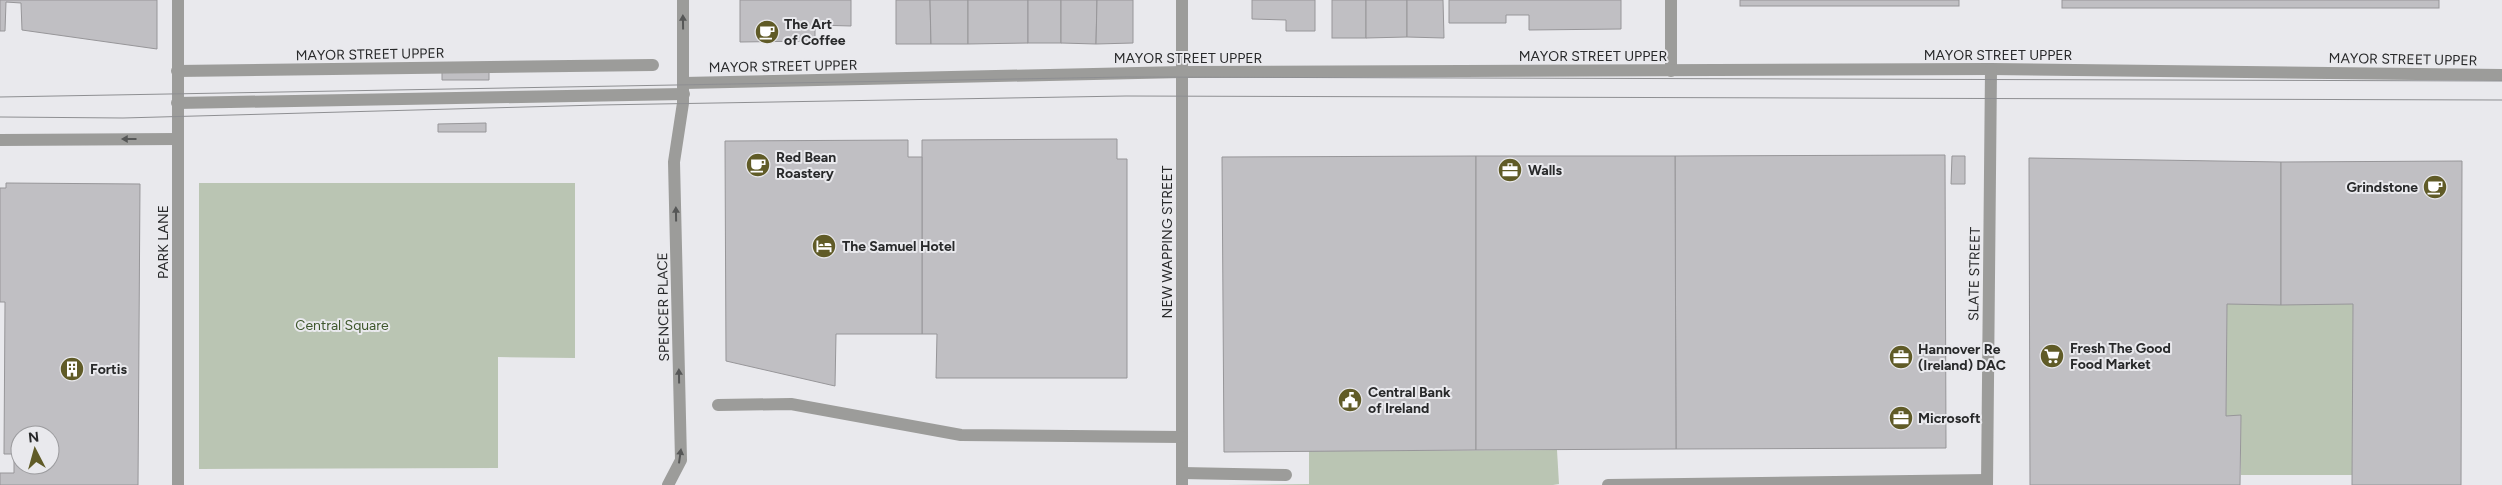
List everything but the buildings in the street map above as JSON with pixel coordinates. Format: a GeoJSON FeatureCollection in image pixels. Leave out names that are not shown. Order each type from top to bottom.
{"type":"FeatureCollection","features":[{"type":"Feature","properties":{"kind":"street","name":"PARK LANE"},"geometry":{"type":"LineString","coordinates":[[178,0],[178,485]]}},
{"type":"Feature","properties":{"kind":"street","name":"SPENCER PLACE"},"geometry":{"type":"LineString","coordinates":[[668,485],[681,460],[674,162],[681,126],[684,89],[683,0]]}},
{"type":"Feature","properties":{"kind":"street","name":"NEW WAPPING STREET"},"geometry":{"type":"LineString","coordinates":[[1182,0],[1182,479]]}},
{"type":"Feature","properties":{"kind":"street"},"geometry":{"type":"LineString","coordinates":[[1671,0],[1671,71]]}},
{"type":"Feature","properties":{"kind":"street","name":"MAYOR STREET UPPER"},"geometry":{"type":"LineString","coordinates":[[177,71],[653,65]]}},
{"type":"Feature","properties":{"kind":"street","name":"MAYOR STREET UPPER"},"geometry":{"type":"LineString","coordinates":[[177,103],[684,89],[1182,72],[1991,69],[2502,75]]}},
{"type":"Feature","properties":{"kind":"street","name":"SLATE STREET"},"geometry":{"type":"LineString","coordinates":[[1608,485],[1987,482],[1991,69]]}},
{"type":"Feature","properties":{"kind":"street"},"geometry":{"type":"LineString","coordinates":[[0,140],[178,139]]}},
{"type":"Feature","properties":{"kind":"street"},"geometry":{"type":"LineString","coordinates":[[718,405],[791,404],[961,434],[1182,437]]}},
{"type":"Feature","properties":{"kind":"street"},"geometry":{"type":"LineString","coordinates":[[1182,479],[1286,475]]}},
{"type":"Feature","properties":{"kind":"green space","name":"Central Square"},"geometry":{"type":"Polygon","coordinates":[[[199,183],[575,183],[575,358],[498,357],[498,468],[199,469],[199,183]]]}},
{"type":"Feature","properties":{"kind":"green space"},"geometry":{"type":"Polygon","coordinates":[[[2227,304],[2353,304],[2352,475],[2241,475],[2241,416],[2226,416],[2227,304]]]}},
{"type":"Feature","properties":{"kind":"green space"},"geometry":{"type":"Polygon","coordinates":[[[1557,450],[1559,484],[1553,485],[1227,485],[1309,484],[1309,451],[1557,450]]]}},
{"type":"Feature","properties":{"kind":"tram line"},"geometry":{"type":"LineString","coordinates":[[0,97],[1126,77],[2502,81]]}},
{"type":"Feature","properties":{"kind":"tram line"},"geometry":{"type":"LineString","coordinates":[[0,117],[123,118],[599,105],[1126,96],[2502,100]]}},
{"type":"Feature","properties":{"kind":"place","name":"The Art of Coffee"},"geometry":{"type":"Point","coordinates":[767,32]}},
{"type":"Feature","properties":{"kind":"place","name":"Red Bean Roastery"},"geometry":{"type":"Point","coordinates":[758,165]}},
{"type":"Feature","properties":{"kind":"place","name":"Walls"},"geometry":{"type":"Point","coordinates":[1510,170]}},
{"type":"Feature","properties":{"kind":"place","name":"Grindstone"},"geometry":{"type":"Point","coordinates":[2435,187]}},
{"type":"Feature","properties":{"kind":"place","name":"The Samuel Hotel"},"geometry":{"type":"Point","coordinates":[824,246]}},
{"type":"Feature","properties":{"kind":"place","name":"Fresh The Good Food Market"},"geometry":{"type":"Point","coordinates":[2052,356]}},
{"type":"Feature","properties":{"kind":"place","name":"Hannover Re (Ireland) DAC"},"geometry":{"type":"Point","coordinates":[1901,357]}},
{"type":"Feature","properties":{"kind":"place","name":"Fortis"},"geometry":{"type":"Point","coordinates":[72,369]}},
{"type":"Feature","properties":{"kind":"place","name":"Central Bank of Ireland"},"geometry":{"type":"Point","coordinates":[1350,400]}},
{"type":"Feature","properties":{"kind":"place","name":"Microsoft"},"geometry":{"type":"Point","coordinates":[1901,418]}}]}
